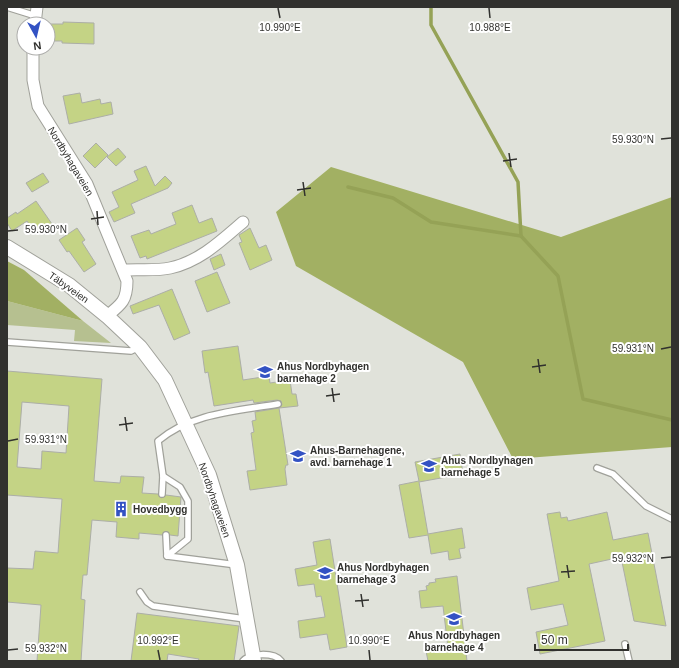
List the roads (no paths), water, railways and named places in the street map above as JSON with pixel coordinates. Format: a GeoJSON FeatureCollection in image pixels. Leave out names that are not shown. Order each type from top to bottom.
{"type":"FeatureCollection","features":[{"type":"Feature","properties":{"kind":"street","name":"Nordbyhagaveien"},"geometry":{"type":"LineString","coordinates":[[33,56],[33,80],[38,106],[87,184],[124,270],[127,282],[127,296],[119,306],[107,316]]}},
{"type":"Feature","properties":{"kind":"street"},"geometry":{"type":"LineString","coordinates":[[124,270],[169,269],[190,262],[218,244],[243,222]]}},
{"type":"Feature","properties":{"kind":"street","name":"Täbyveien"},"geometry":{"type":"LineString","coordinates":[[7,247],[69,285],[107,316],[126,334]]}},
{"type":"Feature","properties":{"kind":"street","name":"Nordbyhagaveien"},"geometry":{"type":"LineString","coordinates":[[126,334],[140,347],[165,380],[209,475],[237,565],[248,619],[250,659]]}},
{"type":"Feature","properties":{"kind":"lane"},"geometry":{"type":"LineString","coordinates":[[7,7],[36,16]]}},
{"type":"Feature","properties":{"kind":"lane"},"geometry":{"type":"LineString","coordinates":[[7,342],[131,351],[140,347]]}},
{"type":"Feature","properties":{"kind":"lane"},"geometry":{"type":"LineString","coordinates":[[162,494],[163,476],[158,441],[170,431],[185,423],[234,411],[278,404]]}},
{"type":"Feature","properties":{"kind":"lane"},"geometry":{"type":"LineString","coordinates":[[596,468],[612,474],[646,506],[672,519]]}},
{"type":"Feature","properties":{"kind":"lane"},"geometry":{"type":"LineString","coordinates":[[163,476],[180,487],[188,501],[188,539],[167,556]]}},
{"type":"Feature","properties":{"kind":"lane"},"geometry":{"type":"LineString","coordinates":[[166,535],[167,556]]}},
{"type":"Feature","properties":{"kind":"lane"},"geometry":{"type":"LineString","coordinates":[[167,556],[237,565]]}},
{"type":"Feature","properties":{"kind":"lane"},"geometry":{"type":"LineString","coordinates":[[140,592],[152,606],[248,619]]}},
{"type":"Feature","properties":{"kind":"lane"},"geometry":{"type":"LineString","coordinates":[[624,644],[627,661]]}},
{"type":"Feature","properties":{"kind":"lane"},"geometry":{"type":"LineString","coordinates":[[250,659],[272,655],[278,657],[281,661]]}},
{"type":"Feature","properties":{"kind":"waterway"},"geometry":{"type":"LineString","coordinates":[[431,7],[431,25],[518,182],[521,236],[558,276],[583,399],[672,420]]}},
{"type":"Feature","properties":{"kind":"waterway"},"geometry":{"type":"LineString","coordinates":[[348,187],[393,198],[431,222],[521,236]]}},
{"type":"Feature","properties":{"kind":"place","name":"Ahus Nordbyhagen barnehage 2"},"geometry":{"type":"Point","coordinates":[265,372]}},
{"type":"Feature","properties":{"kind":"place","name":"Ahus-Barnehagene, avd. barnehage 1"},"geometry":{"type":"Point","coordinates":[298,456]}},
{"type":"Feature","properties":{"kind":"place","name":"Ahus Nordbyhagen barnehage 5"},"geometry":{"type":"Point","coordinates":[429,466]}},
{"type":"Feature","properties":{"kind":"place","name":"Hovedbygg"},"geometry":{"type":"Point","coordinates":[121,509]}},
{"type":"Feature","properties":{"kind":"place","name":"Ahus Nordbyhagen barnehage 3"},"geometry":{"type":"Point","coordinates":[325,573]}},
{"type":"Feature","properties":{"kind":"place","name":"Ahus Nordbyhagen barnehage 4"},"geometry":{"type":"Point","coordinates":[454,619]}}]}
